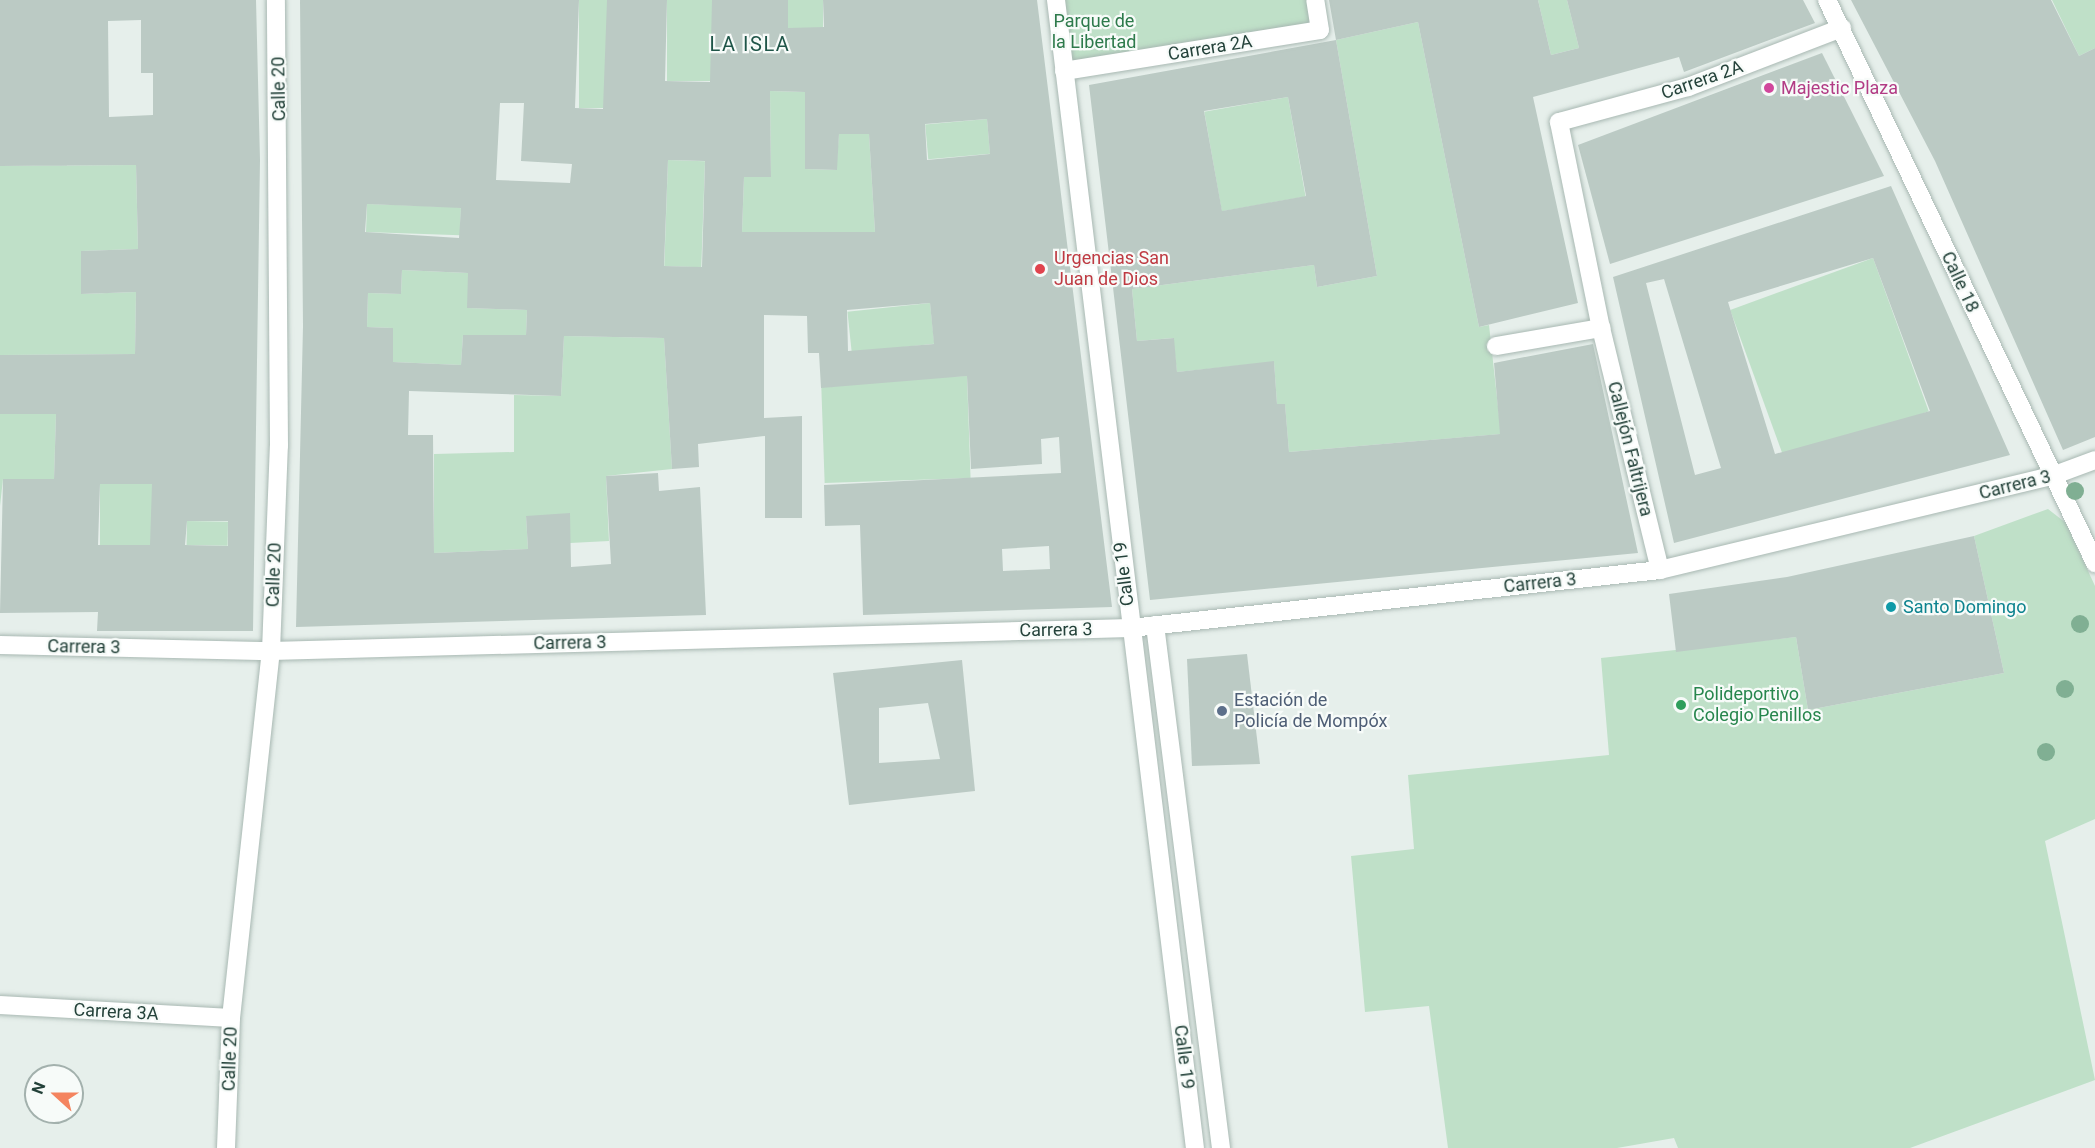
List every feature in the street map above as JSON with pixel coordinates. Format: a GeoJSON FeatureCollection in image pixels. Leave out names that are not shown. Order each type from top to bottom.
{"type":"FeatureCollection","features":[{"type":"Feature","properties":{"kind":"street","name":"Calle 20"},"geometry":{"type":"LineString","coordinates":[[226,1148],[231,1018],[271,651],[279,446],[276,0]]}},
{"type":"Feature","properties":{"kind":"street","name":"Calle 19"},"geometry":{"type":"LineString","coordinates":[[1056,0],[1196,1148]]}},
{"type":"Feature","properties":{"kind":"street","name":"Carrera 2A"},"geometry":{"type":"LineString","coordinates":[[1064,72],[1320,30],[1315,0]]}},
{"type":"Feature","properties":{"kind":"street","name":"Calle 18"},"geometry":{"type":"LineString","coordinates":[[1827,0],[2095,563]]}},
{"type":"Feature","properties":{"kind":"street","name":"Carrera 2A"},"geometry":{"type":"LineString","coordinates":[[1559,122],[1688,87],[1842,28]]}},
{"type":"Feature","properties":{"kind":"street","name":"Callejón Faltrijera"},"geometry":{"type":"LineString","coordinates":[[1559,122],[1601,328],[1660,570]]}},
{"type":"Feature","properties":{"kind":"street"},"geometry":{"type":"LineString","coordinates":[[1496,346],[1601,328]]}},
{"type":"Feature","properties":{"kind":"street","name":"Carrera 3"},"geometry":{"type":"LineString","coordinates":[[0,645],[271,651],[1131,628],[1660,570],[2052,476],[2095,460]]}},
{"type":"Feature","properties":{"kind":"street","name":"Calle 19"},"geometry":{"type":"LineString","coordinates":[[1155,625],[1221,1148]]}},
{"type":"Feature","properties":{"kind":"street","name":"Carrera 3A"},"geometry":{"type":"LineString","coordinates":[[0,1005],[231,1018]]}},
{"type":"Feature","properties":{"kind":"green space"},"geometry":{"type":"Polygon","coordinates":[[[579,0],[607,0],[607,108],[579,108],[579,0]]]}},
{"type":"Feature","properties":{"kind":"green space"},"geometry":{"type":"Polygon","coordinates":[[[667,0],[712,0],[712,81],[667,81],[667,0]]]}},
{"type":"Feature","properties":{"kind":"green space"},"geometry":{"type":"Polygon","coordinates":[[[788,0],[823,0],[823,28],[788,28],[788,0]]]}},
{"type":"Feature","properties":{"kind":"green space","name":"Parque de la Libertad"},"geometry":{"type":"Polygon","coordinates":[[[1056,0],[1315,0],[1320,30],[1064,71],[1056,0]]]}},
{"type":"Feature","properties":{"kind":"green space"},"geometry":{"type":"Polygon","coordinates":[[[1538,0],[1567,0],[1579,48],[1551,55],[1538,0]]]}},
{"type":"Feature","properties":{"kind":"green space"},"geometry":{"type":"Polygon","coordinates":[[[2052,0],[2095,0],[2095,48],[2079,56],[2052,0]]]}},
{"type":"Feature","properties":{"kind":"green space"},"geometry":{"type":"Polygon","coordinates":[[[1418,22],[1479,327],[1489,325],[1501,434],[1289,452],[1285,405],[1277,404],[1274,362],[1177,372],[1173,338],[1137,341],[1132,289],[1314,265],[1317,287],[1377,276],[1336,40],[1418,22]]]}},
{"type":"Feature","properties":{"kind":"green space"},"geometry":{"type":"Polygon","coordinates":[[[770,91],[805,92],[805,169],[836,170],[839,134],[869,134],[875,232],[742,232],[744,177],[771,177],[770,91]]]}},
{"type":"Feature","properties":{"kind":"green space"},"geometry":{"type":"Polygon","coordinates":[[[1288,97],[1306,196],[1222,211],[1204,112],[1288,97]]]}},
{"type":"Feature","properties":{"kind":"green space"},"geometry":{"type":"Polygon","coordinates":[[[987,119],[990,154],[928,159],[925,124],[987,119]]]}},
{"type":"Feature","properties":{"kind":"green space"},"geometry":{"type":"Polygon","coordinates":[[[668,160],[705,161],[701,267],[664,266],[668,160]]]}},
{"type":"Feature","properties":{"kind":"green space"},"geometry":{"type":"Polygon","coordinates":[[[136,165],[138,249],[81,251],[81,294],[136,292],[135,354],[0,355],[0,166],[136,165]]]}},
{"type":"Feature","properties":{"kind":"green space"},"geometry":{"type":"Polygon","coordinates":[[[367,204],[461,207],[460,235],[366,232],[367,204]]]}},
{"type":"Feature","properties":{"kind":"green space"},"geometry":{"type":"Polygon","coordinates":[[[1873,258],[1929,411],[1786,463],[1730,310],[1873,258]]]}},
{"type":"Feature","properties":{"kind":"green space"},"geometry":{"type":"Polygon","coordinates":[[[402,270],[468,273],[468,308],[527,310],[526,335],[463,335],[461,365],[393,362],[393,328],[367,327],[368,293],[401,294],[402,270]]]}},
{"type":"Feature","properties":{"kind":"green space"},"geometry":{"type":"Polygon","coordinates":[[[930,303],[934,344],[852,352],[847,312],[930,303]]]}},
{"type":"Feature","properties":{"kind":"green space"},"geometry":{"type":"Polygon","coordinates":[[[564,336],[664,338],[672,469],[606,476],[609,541],[570,543],[526,516],[528,549],[434,553],[434,454],[514,452],[514,395],[561,396],[564,336]]]}},
{"type":"Feature","properties":{"kind":"green space"},"geometry":{"type":"Polygon","coordinates":[[[967,376],[971,478],[825,483],[821,381],[967,376]]]}},
{"type":"Feature","properties":{"kind":"green space"},"geometry":{"type":"Polygon","coordinates":[[[0,414],[56,414],[54,479],[3,479],[0,506],[0,414]]]}},
{"type":"Feature","properties":{"kind":"green space"},"geometry":{"type":"Polygon","coordinates":[[[100,484],[152,484],[152,545],[100,545],[100,484]]]}},
{"type":"Feature","properties":{"kind":"green space"},"geometry":{"type":"Polygon","coordinates":[[[2048,509],[2066,523],[2095,586],[2095,819],[2045,841],[2095,1080],[1910,1148],[1678,1148],[1674,1138],[1617,1148],[1448,1148],[1429,1006],[1365,1012],[1351,856],[1414,849],[1408,775],[1609,755],[1601,658],[1796,637],[1808,710],[2004,673],[1974,536],[2048,509]]]}},
{"type":"Feature","properties":{"kind":"green space"},"geometry":{"type":"Polygon","coordinates":[[[187,521],[228,522],[228,546],[187,545],[187,521]]]}},
{"type":"Feature","properties":{"kind":"building"},"geometry":{"type":"Polygon","coordinates":[[[0,0],[256,0],[260,160],[253,631],[97,631],[98,612],[0,613],[3,479],[54,479],[56,414],[0,414],[0,355],[135,354],[136,292],[81,294],[81,251],[138,249],[136,165],[0,166],[0,0]],[[141,20],[108,21],[109,117],[153,115],[153,73],[141,73],[141,20]],[[100,484],[98,545],[150,545],[152,484],[100,484]],[[187,521],[185,545],[228,546],[228,521],[187,521]]]}},
{"type":"Feature","properties":{"kind":"building"},"geometry":{"type":"Polygon","coordinates":[[[300,0],[579,0],[575,108],[603,109],[607,0],[667,0],[665,81],[710,82],[712,0],[788,0],[788,28],[824,27],[823,0],[1037,0],[1112,607],[863,615],[860,525],[825,526],[824,485],[1061,473],[1059,437],[1041,439],[1042,464],[971,469],[967,376],[821,388],[819,353],[808,353],[807,316],[764,315],[764,418],[802,416],[802,518],[765,518],[765,436],[698,444],[699,467],[672,469],[664,338],[564,336],[561,396],[409,391],[408,435],[433,435],[434,553],[528,549],[526,516],[570,513],[571,567],[611,564],[606,476],[658,473],[659,491],[700,487],[706,615],[296,627],[303,326],[300,0]],[[770,91],[771,177],[744,177],[742,232],[875,232],[869,134],[839,134],[837,170],[805,169],[805,92],[770,91]],[[500,103],[496,180],[570,183],[572,164],[521,161],[524,103],[500,103]],[[987,119],[925,124],[927,160],[990,154],[987,119]],[[668,160],[664,266],[702,267],[705,161],[668,160]],[[367,204],[365,232],[459,238],[461,208],[367,204]],[[402,270],[401,294],[368,293],[367,327],[393,328],[393,362],[461,365],[463,335],[526,335],[527,310],[467,308],[468,273],[402,270]],[[930,303],[847,310],[848,351],[934,344],[930,303]],[[1049,546],[1002,549],[1003,571],[1050,569],[1049,546]]]}},
{"type":"Feature","properties":{"kind":"building"},"geometry":{"type":"Polygon","coordinates":[[[1329,0],[1538,0],[1551,55],[1579,48],[1567,0],[1803,0],[1815,23],[1684,72],[1679,57],[1533,97],[1578,303],[1479,327],[1418,22],[1336,40],[1329,0]]]}},
{"type":"Feature","properties":{"kind":"building"},"geometry":{"type":"Polygon","coordinates":[[[1851,0],[2051,0],[2079,56],[2095,48],[2095,437],[2063,450],[1935,161],[1851,0]]]}},
{"type":"Feature","properties":{"kind":"building"},"geometry":{"type":"Polygon","coordinates":[[[1336,40],[1377,276],[1317,287],[1314,265],[1132,289],[1137,341],[1174,338],[1177,372],[1274,361],[1277,404],[1285,404],[1289,452],[1500,434],[1494,363],[1593,344],[1638,553],[1150,600],[1089,85],[1336,40]],[[1288,97],[1204,111],[1222,211],[1306,196],[1288,97]]]}},
{"type":"Feature","properties":{"kind":"building"},"geometry":{"type":"Polygon","coordinates":[[[1822,53],[1884,176],[1610,264],[1578,145],[1822,53]]]}},
{"type":"Feature","properties":{"kind":"building"},"geometry":{"type":"Polygon","coordinates":[[[1891,186],[2010,455],[1674,543],[1613,277],[1891,186]],[[1873,258],[1728,302],[1775,454],[1930,411],[1873,258]],[[1664,279],[1646,283],[1695,475],[1721,468],[1664,279]]]}},
{"type":"Feature","properties":{"kind":"building","name":"Santo Domingo"},"geometry":{"type":"Polygon","coordinates":[[[1974,536],[2004,673],[1808,710],[1796,637],[1676,652],[1669,594],[1787,577],[1974,536]]]}},
{"type":"Feature","properties":{"kind":"building","name":"Estación de Policía de Mompóx"},"geometry":{"type":"Polygon","coordinates":[[[1247,654],[1260,764],[1192,766],[1187,659],[1247,654]]]}},
{"type":"Feature","properties":{"kind":"building"},"geometry":{"type":"Polygon","coordinates":[[[962,660],[975,791],[849,805],[833,673],[962,660]],[[928,703],[879,708],[879,763],[940,759],[928,703]]]}},
{"type":"Feature","properties":{"kind":"place","name":"Majestic Plaza"},"geometry":{"type":"Point","coordinates":[1769,88]}},
{"type":"Feature","properties":{"kind":"place","name":"Urgencias San Juan de Dios"},"geometry":{"type":"Point","coordinates":[1040,269]}},
{"type":"Feature","properties":{"kind":"place","name":"Santo Domingo"},"geometry":{"type":"Point","coordinates":[1891,607]}},
{"type":"Feature","properties":{"kind":"place","name":"Polideportivo Colegio Penillos"},"geometry":{"type":"Point","coordinates":[1681,705]}},
{"type":"Feature","properties":{"kind":"place","name":"Estación de Policía de Mompóx"},"geometry":{"type":"Point","coordinates":[1222,711]}},
{"type":"Feature","properties":{"kind":"district","name":"LA ISLA"},"geometry":{"type":"Point","coordinates":[750,44]}}]}
